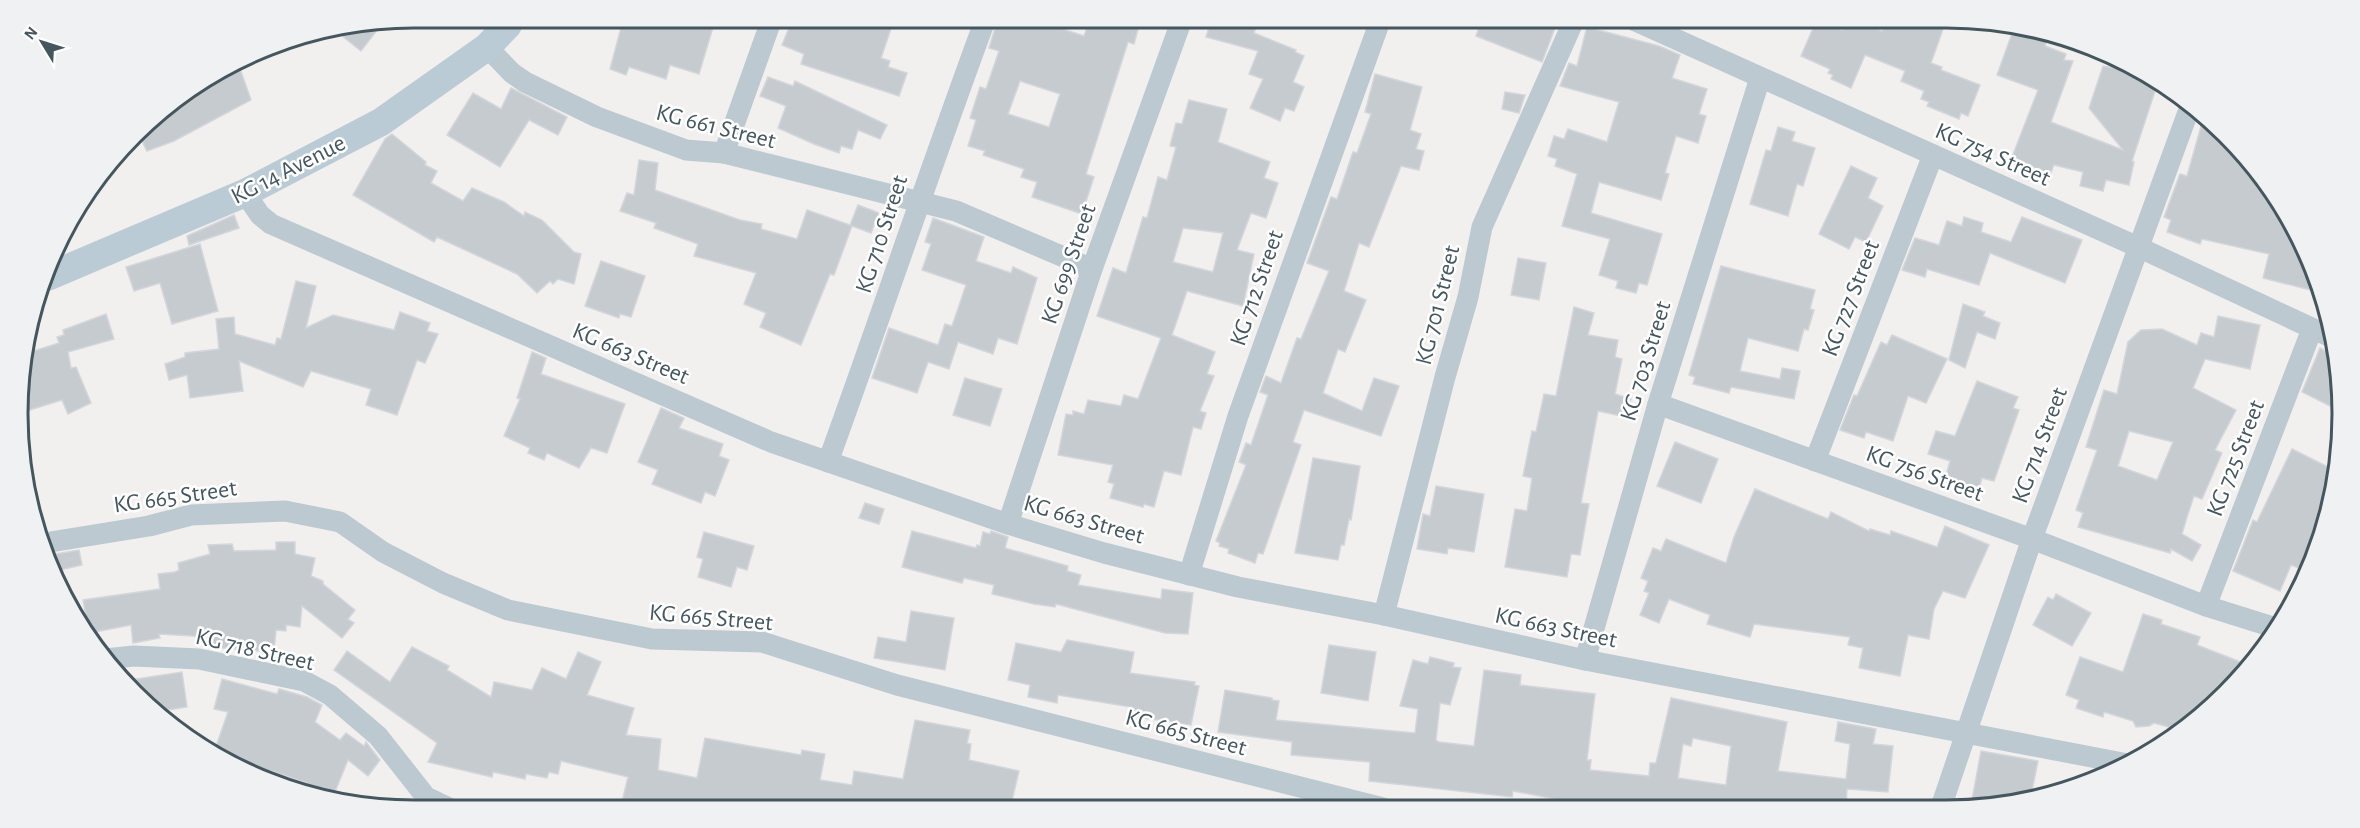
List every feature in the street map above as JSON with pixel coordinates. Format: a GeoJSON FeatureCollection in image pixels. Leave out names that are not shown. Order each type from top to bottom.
{"type":"FeatureCollection","features":[{"type":"Feature","properties":{"kind":"main road","name":"KG 14 Avenue"},"geometry":{"type":"LineString","coordinates":[[55,274],[245,193],[381,122],[487,46],[505,28]]}},
{"type":"Feature","properties":{"kind":"street"},"geometry":{"type":"LineString","coordinates":[[724,153],[769,28]]}},
{"type":"Feature","properties":{"kind":"street","name":"KG 710 Street"},"geometry":{"type":"LineString","coordinates":[[828,462],[879,324],[919,200],[982,28]]}},
{"type":"Feature","properties":{"kind":"street","name":"KG 699 Street"},"geometry":{"type":"LineString","coordinates":[[1008,524],[1092,269],[1179,28]]}},
{"type":"Feature","properties":{"kind":"street","name":"KG 712 Street"},"geometry":{"type":"LineString","coordinates":[[1189,575],[1242,405],[1377,28]]}},
{"type":"Feature","properties":{"kind":"street","name":"KG 701 Street"},"geometry":{"type":"LineString","coordinates":[[1384,615],[1442,388],[1468,297],[1482,227],[1570,28]]}},
{"type":"Feature","properties":{"kind":"street","name":"KG 754 Street"},"geometry":{"type":"LineString","coordinates":[[1649,28],[2138,247],[2323,334]]}},
{"type":"Feature","properties":{"kind":"street","name":"KG 661 Street"},"geometry":{"type":"LineString","coordinates":[[487,46],[512,73],[525,82],[597,117],[686,150],[724,153],[813,177],[919,200],[1003,229],[1092,269]]}},
{"type":"Feature","properties":{"kind":"street","name":"KG 703 Street"},"geometry":{"type":"LineString","coordinates":[[1585,660],[1658,404],[1760,78]]}},
{"type":"Feature","properties":{"kind":"street","name":"KG 714 Street"},"geometry":{"type":"LineString","coordinates":[[1943,800],[2032,539],[2187,113]]}},
{"type":"Feature","properties":{"kind":"street","name":"KG 727 Street"},"geometry":{"type":"LineString","coordinates":[[1815,460],[1933,155]]}},
{"type":"Feature","properties":{"kind":"street","name":"KG 663 Street"},"geometry":{"type":"LineString","coordinates":[[245,193],[260,215],[271,224],[771,442],[1008,524],[1104,553],[1189,575],[1384,615],[1585,660],[1966,735],[2114,761]]}},
{"type":"Feature","properties":{"kind":"street","name":"KG 725 Street"},"geometry":{"type":"LineString","coordinates":[[2206,606],[2312,329]]}},
{"type":"Feature","properties":{"kind":"street","name":"KG 756 Street"},"geometry":{"type":"LineString","coordinates":[[1658,404],[2032,539],[2206,606],[2268,626]]}},
{"type":"Feature","properties":{"kind":"street","name":"KG 665 Street"},"geometry":{"type":"LineString","coordinates":[[50,542],[149,526],[191,515],[285,511],[340,522],[382,552],[443,583],[508,610],[652,639],[762,642],[897,685],[1351,800]]}},
{"type":"Feature","properties":{"kind":"street","name":"KG 718 Street"},"geometry":{"type":"LineString","coordinates":[[116,658],[134,656],[199,659],[304,681],[330,695],[378,736],[426,797],[432,800]]}},
{"type":"Feature","properties":{"kind":"building"},"geometry":{"type":"Polygon","coordinates":[[[621,28],[713,28],[699,74],[670,65],[666,79],[629,67],[626,75],[610,69],[621,28]]]}},
{"type":"Feature","properties":{"kind":"building"},"geometry":{"type":"Polygon","coordinates":[[[789,28],[891,28],[881,58],[890,61],[888,67],[907,73],[899,96],[801,64],[804,54],[782,45],[789,28]]]}},
{"type":"Feature","properties":{"kind":"building"},"geometry":{"type":"Polygon","coordinates":[[[995,28],[1060,28],[1084,36],[1087,28],[1138,28],[1134,44],[1128,42],[1086,174],[1094,177],[1082,214],[1032,197],[1037,182],[1021,177],[1024,169],[983,155],[985,151],[968,146],[976,120],[970,118],[980,87],[986,89],[999,51],[989,48],[995,28]],[[1020,81],[1008,114],[1049,127],[1060,94],[1020,81]]]}},
{"type":"Feature","properties":{"kind":"building"},"geometry":{"type":"Polygon","coordinates":[[[1209,28],[1256,28],[1254,33],[1296,50],[1295,52],[1304,56],[1293,82],[1304,87],[1294,111],[1285,108],[1280,121],[1250,108],[1263,79],[1249,74],[1258,51],[1206,37],[1209,28]]]}},
{"type":"Feature","properties":{"kind":"building"},"geometry":{"type":"Polygon","coordinates":[[[1479,28],[1555,28],[1542,62],[1476,36],[1479,28]]]}},
{"type":"Feature","properties":{"kind":"building"},"geometry":{"type":"Polygon","coordinates":[[[1587,28],[1591,28],[1659,46],[1680,55],[1672,78],[1707,89],[1699,114],[1706,116],[1698,143],[1676,136],[1665,173],[1669,174],[1661,200],[1599,182],[1591,213],[1662,234],[1647,285],[1639,283],[1636,293],[1616,288],[1618,281],[1599,275],[1610,239],[1562,226],[1577,174],[1555,166],[1557,159],[1548,156],[1554,136],[1564,139],[1568,129],[1607,142],[1619,102],[1560,86],[1569,63],[1577,66],[1587,28]]]}},
{"type":"Feature","properties":{"kind":"building"},"geometry":{"type":"Polygon","coordinates":[[[1813,28],[1842,30],[1843,28],[1876,28],[1882,31],[1883,28],[1943,28],[1931,63],[1942,67],[1941,70],[1980,85],[1968,116],[1961,113],[1959,119],[1927,106],[1929,102],[1921,99],[1924,91],[1901,81],[1905,71],[1865,55],[1851,88],[1831,79],[1833,75],[1828,73],[1830,69],[1801,56],[1813,28]]]}},
{"type":"Feature","properties":{"kind":"building"},"geometry":{"type":"Polygon","coordinates":[[[377,30],[361,51],[342,36],[377,30]]]}},
{"type":"Feature","properties":{"kind":"building"},"geometry":{"type":"Polygon","coordinates":[[[2012,35],[2046,42],[2045,46],[2066,54],[2064,60],[2073,61],[2051,122],[2123,150],[2089,108],[2103,66],[2117,68],[2155,90],[2132,161],[2134,162],[2129,185],[2106,180],[2103,191],[2080,186],[2083,172],[2054,165],[2050,175],[2012,157],[2038,90],[1997,75],[2012,35]]]}},
{"type":"Feature","properties":{"kind":"building"},"geometry":{"type":"Polygon","coordinates":[[[240,69],[251,100],[174,141],[147,151],[142,140],[160,124],[200,93],[240,69]]]}},
{"type":"Feature","properties":{"kind":"building"},"geometry":{"type":"Polygon","coordinates":[[[1375,74],[1422,87],[1410,130],[1421,134],[1416,149],[1424,151],[1419,170],[1401,166],[1369,247],[1359,243],[1344,291],[1366,300],[1345,352],[1338,349],[1323,393],[1362,411],[1374,378],[1399,386],[1381,436],[1304,410],[1293,442],[1301,445],[1263,554],[1258,553],[1255,563],[1228,553],[1229,549],[1219,546],[1220,543],[1216,541],[1246,465],[1239,462],[1246,443],[1251,445],[1268,395],[1260,392],[1266,376],[1281,383],[1297,338],[1301,339],[1329,271],[1307,263],[1331,197],[1337,199],[1353,152],[1357,153],[1371,114],[1365,112],[1375,74]]]}},
{"type":"Feature","properties":{"kind":"building"},"geometry":{"type":"Polygon","coordinates":[[[768,77],[793,86],[795,81],[887,125],[880,139],[858,130],[852,149],[841,146],[839,153],[814,144],[778,128],[786,106],[760,96],[768,77]]]}},
{"type":"Feature","properties":{"kind":"building"},"geometry":{"type":"Polygon","coordinates":[[[511,88],[567,117],[558,135],[529,120],[500,167],[447,135],[473,93],[501,109],[511,88]]]}},
{"type":"Feature","properties":{"kind":"building"},"geometry":{"type":"Polygon","coordinates":[[[1505,92],[1525,95],[1519,113],[1502,109],[1505,92]]]}},
{"type":"Feature","properties":{"kind":"building"},"geometry":{"type":"Polygon","coordinates":[[[1189,100],[1227,109],[1218,142],[1270,162],[1264,178],[1278,183],[1266,218],[1251,213],[1237,250],[1254,254],[1243,306],[1187,291],[1172,335],[1215,352],[1207,374],[1214,376],[1200,411],[1206,413],[1201,429],[1193,427],[1181,475],[1164,471],[1154,507],[1144,504],[1143,507],[1110,498],[1114,484],[1108,482],[1113,465],[1058,455],[1066,414],[1073,415],[1073,411],[1084,414],[1088,400],[1121,406],[1124,395],[1138,399],[1161,338],[1097,316],[1113,268],[1126,273],[1143,217],[1147,218],[1158,177],[1167,180],[1176,147],[1170,146],[1176,123],[1182,124],[1189,100]],[[1183,228],[1173,262],[1213,272],[1223,233],[1183,228]]]}},
{"type":"Feature","properties":{"kind":"building"},"geometry":{"type":"Polygon","coordinates":[[[2201,125],[2236,160],[2267,200],[2292,243],[2311,290],[2263,278],[2269,254],[2202,239],[2200,244],[2167,232],[2171,220],[2164,217],[2180,174],[2187,176],[2201,125]]]}},
{"type":"Feature","properties":{"kind":"building"},"geometry":{"type":"Polygon","coordinates":[[[1778,127],[1795,132],[1792,141],[1815,148],[1803,186],[1797,184],[1788,216],[1750,204],[1766,150],[1771,151],[1778,127]]]}},
{"type":"Feature","properties":{"kind":"building"},"geometry":{"type":"Polygon","coordinates":[[[392,134],[426,162],[425,165],[437,171],[431,183],[463,201],[472,188],[504,202],[524,216],[525,212],[542,220],[574,252],[581,254],[574,284],[558,279],[553,284],[550,281],[537,293],[517,274],[437,237],[434,242],[353,195],[385,139],[392,134]]]}},
{"type":"Feature","properties":{"kind":"building"},"geometry":{"type":"Polygon","coordinates":[[[639,160],[658,163],[655,190],[740,220],[762,224],[761,229],[797,239],[807,210],[850,225],[858,205],[879,213],[871,233],[852,226],[834,275],[830,274],[801,345],[760,327],[766,313],[744,304],[756,273],[694,256],[698,244],[654,228],[656,223],[620,211],[627,193],[634,195],[639,160]]]}},
{"type":"Feature","properties":{"kind":"building"},"geometry":{"type":"Polygon","coordinates":[[[1851,166],[1877,178],[1868,198],[1883,206],[1866,242],[1855,237],[1849,249],[1819,234],[1851,166]]]}},
{"type":"Feature","properties":{"kind":"building"},"geometry":{"type":"Polygon","coordinates":[[[234,215],[239,228],[189,245],[187,236],[234,215]]]}},
{"type":"Feature","properties":{"kind":"building"},"geometry":{"type":"Polygon","coordinates":[[[1964,217],[1983,223],[1981,232],[2011,242],[2022,217],[2082,240],[2065,283],[1990,253],[1979,285],[1927,269],[1925,277],[1902,270],[1915,238],[1939,245],[1947,221],[1962,226],[1964,217]]]}},
{"type":"Feature","properties":{"kind":"building"},"geometry":{"type":"Polygon","coordinates":[[[933,218],[984,237],[976,261],[1011,273],[1013,267],[1037,278],[1017,344],[998,338],[993,354],[958,342],[949,369],[928,362],[917,393],[872,378],[889,328],[938,345],[945,324],[952,326],[966,285],[922,270],[931,244],[925,242],[933,218]]]}},
{"type":"Feature","properties":{"kind":"building"},"geometry":{"type":"Polygon","coordinates":[[[200,244],[218,311],[172,324],[160,283],[134,291],[126,267],[200,244]]]}},
{"type":"Feature","properties":{"kind":"building"},"geometry":{"type":"Polygon","coordinates":[[[1518,258],[1546,263],[1539,300],[1511,295],[1518,258]]]}},
{"type":"Feature","properties":{"kind":"building"},"geometry":{"type":"Polygon","coordinates":[[[601,261],[645,276],[631,317],[620,314],[619,318],[585,306],[601,261]]]}},
{"type":"Feature","properties":{"kind":"building"},"geometry":{"type":"Polygon","coordinates":[[[1721,266],[1815,290],[1810,309],[1814,310],[1808,330],[1804,329],[1798,351],[1748,338],[1740,371],[1780,379],[1782,368],[1800,371],[1794,399],[1731,387],[1729,393],[1693,384],[1695,377],[1689,375],[1721,266]]]}},
{"type":"Feature","properties":{"kind":"building"},"geometry":{"type":"Polygon","coordinates":[[[296,281],[316,286],[306,328],[333,315],[394,330],[400,312],[430,323],[427,331],[438,334],[425,363],[417,360],[397,415],[366,405],[371,389],[311,371],[303,387],[239,361],[243,391],[190,398],[187,375],[169,380],[165,364],[185,357],[185,353],[219,349],[216,319],[234,317],[235,334],[275,345],[277,338],[281,339],[296,281]]]}},
{"type":"Feature","properties":{"kind":"building"},"geometry":{"type":"Polygon","coordinates":[[[1963,304],[1985,312],[1983,316],[2000,323],[1995,339],[1977,332],[1965,368],[1949,360],[1963,304]]]}},
{"type":"Feature","properties":{"kind":"building"},"geometry":{"type":"Polygon","coordinates":[[[1574,307],[1594,313],[1588,335],[1618,340],[1615,357],[1622,359],[1615,394],[1631,399],[1626,417],[1598,411],[1581,503],[1589,504],[1580,555],[1571,554],[1567,577],[1505,567],[1515,509],[1527,511],[1532,478],[1523,476],[1532,431],[1536,432],[1544,394],[1556,396],[1574,307]]]}},
{"type":"Feature","properties":{"kind":"building"},"geometry":{"type":"Polygon","coordinates":[[[106,314],[114,339],[68,352],[71,368],[76,367],[91,403],[68,414],[62,400],[28,410],[34,351],[59,343],[57,337],[64,335],[63,330],[106,314]]]}},
{"type":"Feature","properties":{"kind":"building"},"geometry":{"type":"Polygon","coordinates":[[[2218,316],[2260,325],[2250,369],[2205,359],[2193,388],[2236,410],[2215,450],[2222,453],[2202,499],[2194,496],[2182,534],[2201,545],[2192,561],[2171,549],[2170,553],[2078,527],[2083,513],[2076,510],[2097,450],[2086,447],[2104,390],[2117,394],[2128,342],[2141,330],[2162,329],[2197,345],[2201,333],[2214,337],[2218,316]],[[2129,431],[2118,466],[2157,480],[2173,442],[2129,431]]]}},
{"type":"Feature","properties":{"kind":"building"},"geometry":{"type":"Polygon","coordinates":[[[1892,335],[1947,359],[1926,403],[1908,396],[1893,441],[1866,432],[1864,438],[1840,430],[1854,395],[1857,396],[1881,342],[1887,345],[1892,335]]]}},
{"type":"Feature","properties":{"kind":"building"},"geometry":{"type":"Polygon","coordinates":[[[2320,348],[2326,351],[2332,407],[2302,392],[2320,348]]]}},
{"type":"Feature","properties":{"kind":"building"},"geometry":{"type":"Polygon","coordinates":[[[532,352],[546,358],[541,374],[625,404],[607,453],[591,448],[579,468],[547,453],[544,460],[528,453],[530,448],[504,436],[520,399],[517,398],[532,352]]]}},
{"type":"Feature","properties":{"kind":"building"},"geometry":{"type":"Polygon","coordinates":[[[965,378],[1002,389],[990,426],[953,415],[965,378]]]}},
{"type":"Feature","properties":{"kind":"building"},"geometry":{"type":"Polygon","coordinates":[[[1977,381],[2018,397],[2013,408],[2019,410],[1994,481],[1982,478],[1979,488],[1945,479],[1950,461],[1928,454],[1936,431],[1955,436],[1977,381]]]}},
{"type":"Feature","properties":{"kind":"building"},"geometry":{"type":"Polygon","coordinates":[[[661,408],[684,418],[679,428],[723,444],[719,456],[729,460],[715,496],[705,492],[701,503],[652,484],[658,470],[638,462],[661,408]]]}},
{"type":"Feature","properties":{"kind":"building"},"geometry":{"type":"Polygon","coordinates":[[[1675,442],[1718,459],[1701,503],[1657,486],[1675,442]]]}},
{"type":"Feature","properties":{"kind":"building"},"geometry":{"type":"Polygon","coordinates":[[[2292,449],[2328,467],[2318,514],[2302,562],[2299,568],[2291,565],[2280,591],[2233,571],[2253,520],[2257,522],[2292,449]]]}},
{"type":"Feature","properties":{"kind":"building"},"geometry":{"type":"Polygon","coordinates":[[[1313,458],[1360,466],[1351,520],[1349,519],[1344,545],[1341,545],[1338,560],[1295,553],[1313,458]]]}},
{"type":"Feature","properties":{"kind":"building"},"geometry":{"type":"Polygon","coordinates":[[[1436,486],[1484,494],[1474,552],[1448,548],[1447,554],[1417,549],[1423,514],[1430,516],[1436,486]]]}},
{"type":"Feature","properties":{"kind":"building"},"geometry":{"type":"Polygon","coordinates":[[[1755,489],[1828,519],[1831,512],[1869,531],[1870,529],[1890,535],[1891,531],[1937,547],[1945,526],[1989,545],[1965,598],[1943,591],[1934,609],[1929,639],[1908,635],[1900,676],[1859,668],[1863,648],[1848,645],[1850,637],[1754,624],[1750,637],[1707,624],[1710,615],[1669,599],[1659,623],[1640,615],[1649,593],[1644,591],[1648,581],[1641,578],[1653,548],[1661,551],[1666,539],[1726,563],[1734,537],[1755,489]]]}},
{"type":"Feature","properties":{"kind":"building"},"geometry":{"type":"Polygon","coordinates":[[[865,503],[884,509],[879,524],[859,518],[865,503]]]}},
{"type":"Feature","properties":{"kind":"building"},"geometry":{"type":"Polygon","coordinates":[[[912,531],[976,548],[977,545],[980,546],[983,532],[990,534],[991,531],[1008,537],[1005,548],[1068,566],[1067,571],[1081,575],[1078,585],[1161,599],[1162,589],[1193,593],[1188,634],[1165,633],[1056,604],[1055,607],[1034,604],[992,594],[994,585],[964,578],[962,583],[902,567],[912,531]]]}},
{"type":"Feature","properties":{"kind":"building"},"geometry":{"type":"Polygon","coordinates":[[[704,532],[754,546],[747,570],[737,567],[731,587],[698,577],[703,559],[697,557],[704,532]]]}},
{"type":"Feature","properties":{"kind":"building"},"geometry":{"type":"Polygon","coordinates":[[[276,542],[295,542],[295,554],[315,558],[311,576],[323,581],[323,584],[355,610],[348,619],[354,623],[342,638],[302,606],[300,627],[286,625],[286,631],[276,630],[274,652],[209,647],[209,637],[159,634],[160,638],[133,643],[131,625],[96,632],[86,617],[83,600],[160,589],[158,574],[175,572],[179,570],[178,563],[210,554],[208,545],[232,544],[234,551],[276,550],[276,542]]]}},
{"type":"Feature","properties":{"kind":"building"},"geometry":{"type":"Polygon","coordinates":[[[79,550],[82,565],[61,570],[55,554],[79,550]]]}},
{"type":"Feature","properties":{"kind":"building"},"geometry":{"type":"Polygon","coordinates":[[[2056,594],[2091,613],[2072,646],[2033,625],[2048,597],[2053,600],[2056,594]]]}},
{"type":"Feature","properties":{"kind":"building"},"geometry":{"type":"Polygon","coordinates":[[[911,611],[954,618],[945,670],[874,658],[878,637],[906,642],[911,611]]]}},
{"type":"Feature","properties":{"kind":"building"},"geometry":{"type":"Polygon","coordinates":[[[2143,614],[2162,620],[2161,624],[2200,637],[2197,645],[2241,662],[2219,687],[2171,727],[2154,723],[2149,726],[2136,727],[2133,721],[2104,712],[2103,717],[2076,708],[2079,700],[2066,695],[2080,657],[2123,672],[2143,614]]]}},
{"type":"Feature","properties":{"kind":"building"},"geometry":{"type":"Polygon","coordinates":[[[1067,640],[1134,652],[1130,673],[1195,682],[1194,685],[1199,686],[1191,725],[1130,716],[1131,707],[1058,695],[1057,703],[1028,697],[1030,685],[1008,680],[1016,643],[1061,652],[1067,640]]]}},
{"type":"Feature","properties":{"kind":"building"},"geometry":{"type":"Polygon","coordinates":[[[1329,645],[1376,652],[1368,701],[1321,693],[1329,645]]]}},
{"type":"Feature","properties":{"kind":"building"},"geometry":{"type":"Polygon","coordinates":[[[412,647],[449,666],[447,670],[491,697],[494,682],[532,690],[542,668],[566,679],[578,652],[601,662],[587,695],[634,708],[626,735],[661,739],[658,770],[697,778],[705,738],[801,755],[802,750],[825,754],[820,780],[852,785],[854,771],[903,779],[915,720],[970,730],[967,743],[971,744],[969,760],[1019,771],[1012,800],[622,800],[628,777],[561,761],[558,774],[549,772],[547,778],[526,774],[525,779],[493,772],[492,777],[428,762],[437,743],[334,670],[347,651],[390,682],[412,647]]]}},
{"type":"Feature","properties":{"kind":"building"},"geometry":{"type":"Polygon","coordinates":[[[1430,657],[1454,663],[1453,667],[1461,668],[1450,705],[1440,703],[1436,740],[1439,742],[1474,746],[1484,670],[1521,675],[1520,685],[1595,694],[1587,760],[1591,760],[1590,770],[1649,776],[1650,763],[1656,763],[1671,698],[1787,722],[1778,771],[1846,779],[1850,744],[1835,741],[1838,722],[1876,729],[1873,744],[1893,746],[1888,792],[1847,789],[1846,800],[1560,800],[1513,791],[1512,797],[1369,781],[1370,762],[1291,755],[1292,742],[1218,732],[1225,690],[1279,701],[1276,720],[1415,733],[1418,709],[1400,706],[1413,660],[1428,664],[1430,657]],[[1693,738],[1691,746],[1683,744],[1678,778],[1726,785],[1731,746],[1693,738]]]}},
{"type":"Feature","properties":{"kind":"building"},"geometry":{"type":"Polygon","coordinates":[[[182,672],[187,707],[167,710],[134,679],[182,672]]]}},
{"type":"Feature","properties":{"kind":"building"},"geometry":{"type":"Polygon","coordinates":[[[222,679],[277,694],[279,689],[307,697],[322,705],[315,722],[340,740],[346,733],[364,746],[366,742],[380,760],[368,776],[348,760],[335,791],[307,784],[266,770],[216,745],[228,712],[214,709],[222,679]]]}},
{"type":"Feature","properties":{"kind":"building"},"geometry":{"type":"Polygon","coordinates":[[[1981,751],[2038,761],[2032,789],[1972,799],[1981,751]]]}}]}
